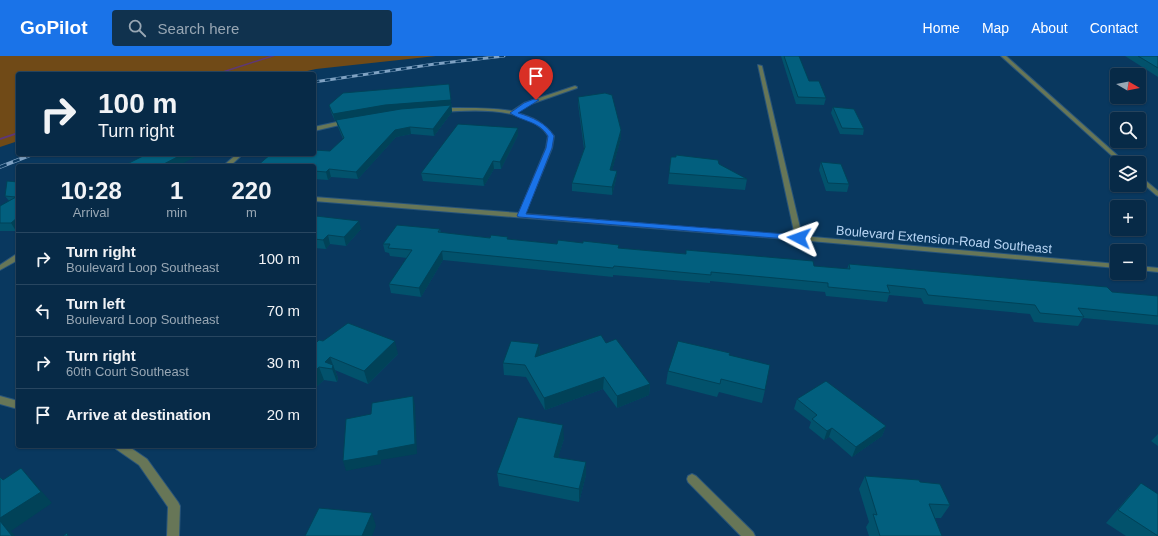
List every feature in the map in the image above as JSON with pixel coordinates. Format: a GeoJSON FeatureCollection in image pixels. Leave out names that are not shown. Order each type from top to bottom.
{"type":"FeatureCollection","features":[{"type":"Feature","properties":{"kind":"street"},"geometry":{"type":"LineString","coordinates":[[1003,56],[1115,156]]}},
{"type":"Feature","properties":{"kind":"street"},"geometry":{"type":"LineString","coordinates":[[760,66],[799,238]]}},
{"type":"Feature","properties":{"kind":"street"},"geometry":{"type":"LineString","coordinates":[[513,113],[526,104],[575,87]]}},
{"type":"Feature","properties":{"kind":"street"},"geometry":{"type":"LineString","coordinates":[[434,110],[465,109],[513,113],[529,118],[547,129],[551,136],[549,148],[521,216]]}},
{"type":"Feature","properties":{"kind":"street"},"geometry":{"type":"LineString","coordinates":[[316,129],[351,121]]}},
{"type":"Feature","properties":{"kind":"street"},"geometry":{"type":"LineString","coordinates":[[228,164],[238,156]]}},
{"type":"Feature","properties":{"kind":"street"},"geometry":{"type":"LineString","coordinates":[[1146,183],[1158,194]]}},
{"type":"Feature","properties":{"kind":"street","name":"Boulevard Extension-Road Southeast"},"geometry":{"type":"LineString","coordinates":[[316,199],[799,238],[1110,265]]}},
{"type":"Feature","properties":{"kind":"street"},"geometry":{"type":"LineString","coordinates":[[0,268],[16,258]]}},
{"type":"Feature","properties":{"kind":"street"},"geometry":{"type":"LineString","coordinates":[[1146,269],[1158,270]]}},
{"type":"Feature","properties":{"kind":"street"},"geometry":{"type":"LineString","coordinates":[[0,400],[16,404]]}},
{"type":"Feature","properties":{"kind":"street"},"geometry":{"type":"LineString","coordinates":[[123,448],[143,462],[174,506],[173,536]]}},
{"type":"Feature","properties":{"kind":"street"},"geometry":{"type":"LineString","coordinates":[[692,479],[749,536]]}},
{"type":"Feature","properties":{"kind":"shaded area"},"geometry":{"type":"Polygon","coordinates":[[[0,56],[436,56],[316,69],[303,72],[16,72],[16,142],[0,147],[0,56]]]}},
{"type":"Feature","properties":{"kind":"building"},"geometry":{"type":"Polygon","coordinates":[[[784,56],[799,56],[809,81],[819,81],[826,98],[798,97],[784,56]]]}},
{"type":"Feature","properties":{"kind":"building"},"geometry":{"type":"Polygon","coordinates":[[[1138,56],[1158,56],[1158,68],[1138,56]]]}},
{"type":"Feature","properties":{"kind":"building"},"geometry":{"type":"Polygon","coordinates":[[[449,84],[451,100],[385,105],[333,114],[329,105],[343,93],[449,84]]]}},
{"type":"Feature","properties":{"kind":"building"},"geometry":{"type":"Polygon","coordinates":[[[605,93],[612,95],[621,130],[610,170],[617,171],[612,187],[572,183],[585,147],[578,97],[605,93]]]}},
{"type":"Feature","properties":{"kind":"building"},"geometry":{"type":"Polygon","coordinates":[[[451,105],[433,129],[410,127],[395,130],[356,172],[329,169],[326,172],[316,171],[316,164],[259,164],[269,156],[316,156],[316,150],[330,151],[344,138],[336,120],[401,109],[451,105]]]}},
{"type":"Feature","properties":{"kind":"building"},"geometry":{"type":"Polygon","coordinates":[[[833,107],[854,109],[864,129],[842,128],[833,107]]]}},
{"type":"Feature","properties":{"kind":"building"},"geometry":{"type":"Polygon","coordinates":[[[458,124],[518,128],[500,162],[493,161],[483,179],[421,173],[458,124]]]}},
{"type":"Feature","properties":{"kind":"building"},"geometry":{"type":"Polygon","coordinates":[[[676,155],[718,160],[719,164],[747,179],[669,173],[671,157],[676,157],[676,155]]]}},
{"type":"Feature","properties":{"kind":"building"},"geometry":{"type":"Polygon","coordinates":[[[143,156],[179,156],[164,164],[127,164],[143,156]]]}},
{"type":"Feature","properties":{"kind":"building"},"geometry":{"type":"Polygon","coordinates":[[[821,162],[841,164],[849,184],[828,183],[821,162]]]}},
{"type":"Feature","properties":{"kind":"building"},"geometry":{"type":"Polygon","coordinates":[[[7,181],[16,182],[16,197],[5,196],[7,181]]]}},
{"type":"Feature","properties":{"kind":"building"},"geometry":{"type":"Polygon","coordinates":[[[16,197],[16,219],[11,223],[0,223],[0,206],[16,197]]]}},
{"type":"Feature","properties":{"kind":"building"},"geometry":{"type":"Polygon","coordinates":[[[316,216],[359,221],[344,237],[328,235],[323,240],[316,239],[316,216]]]}},
{"type":"Feature","properties":{"kind":"building"},"geometry":{"type":"Polygon","coordinates":[[[397,225],[440,229],[438,232],[490,238],[491,235],[508,237],[507,239],[557,244],[558,240],[583,243],[583,241],[619,245],[618,248],[686,254],[686,250],[813,261],[814,266],[850,269],[849,264],[1107,287],[1112,292],[1158,296],[1158,316],[1078,308],[1084,317],[1040,313],[1035,305],[928,295],[925,289],[887,285],[890,293],[828,287],[828,283],[711,272],[711,275],[614,266],[613,268],[442,251],[419,288],[389,284],[412,250],[388,248],[390,244],[383,244],[397,225]]]}},
{"type":"Feature","properties":{"kind":"building"},"geometry":{"type":"Polygon","coordinates":[[[348,323],[395,341],[364,371],[330,357],[325,362],[333,365],[332,369],[319,367],[316,370],[316,343],[319,340],[323,341],[348,323]]]}},
{"type":"Feature","properties":{"kind":"building"},"geometry":{"type":"Polygon","coordinates":[[[601,335],[606,343],[616,339],[650,384],[617,396],[604,377],[544,398],[525,365],[503,363],[511,341],[539,344],[535,357],[601,335]]]}},
{"type":"Feature","properties":{"kind":"building"},"geometry":{"type":"Polygon","coordinates":[[[678,341],[730,353],[729,355],[770,365],[765,390],[721,379],[720,384],[668,371],[678,341]]]}},
{"type":"Feature","properties":{"kind":"building"},"geometry":{"type":"Polygon","coordinates":[[[826,381],[886,426],[856,447],[832,428],[827,431],[812,419],[817,415],[797,399],[826,381]]]}},
{"type":"Feature","properties":{"kind":"building"},"geometry":{"type":"Polygon","coordinates":[[[413,396],[415,444],[378,451],[378,455],[343,461],[346,419],[371,414],[372,403],[413,396]]]}},
{"type":"Feature","properties":{"kind":"building"},"geometry":{"type":"Polygon","coordinates":[[[518,417],[563,425],[554,457],[586,462],[579,489],[497,473],[518,417]]]}},
{"type":"Feature","properties":{"kind":"building"},"geometry":{"type":"Polygon","coordinates":[[[21,468],[41,492],[0,518],[0,477],[3,480],[21,468]]]}},
{"type":"Feature","properties":{"kind":"building"},"geometry":{"type":"Polygon","coordinates":[[[865,476],[919,480],[920,482],[940,484],[950,505],[929,504],[942,536],[880,536],[873,514],[877,515],[865,476]]]}},
{"type":"Feature","properties":{"kind":"building"},"geometry":{"type":"Polygon","coordinates":[[[1141,483],[1158,494],[1158,536],[1118,510],[1141,483]]]}},
{"type":"Feature","properties":{"kind":"building"},"geometry":{"type":"Polygon","coordinates":[[[319,508],[372,513],[362,536],[305,536],[319,508]]]}},
{"type":"Feature","properties":{"kind":"building"},"geometry":{"type":"Polygon","coordinates":[[[0,521],[12,536],[0,536],[0,521]]]}},
{"type":"Feature","properties":{"kind":"waterway"},"geometry":{"type":"LineString","coordinates":[[222,72],[273,56]]}},
{"type":"Feature","properties":{"kind":"waterway"},"geometry":{"type":"LineString","coordinates":[[0,139],[16,134]]}},
{"type":"Feature","properties":{"kind":"railway"},"geometry":{"type":"LineString","coordinates":[[316,82],[435,64],[504,56]]}},
{"type":"Feature","properties":{"kind":"railway"},"geometry":{"type":"LineString","coordinates":[[0,167],[28,156]]}},
{"type":"Feature","properties":{"kind":"route"},"geometry":{"type":"LineString","coordinates":[[536,100],[526,104],[513,113],[529,118],[547,129],[551,136],[549,148],[521,216],[799,238]]}}]}
